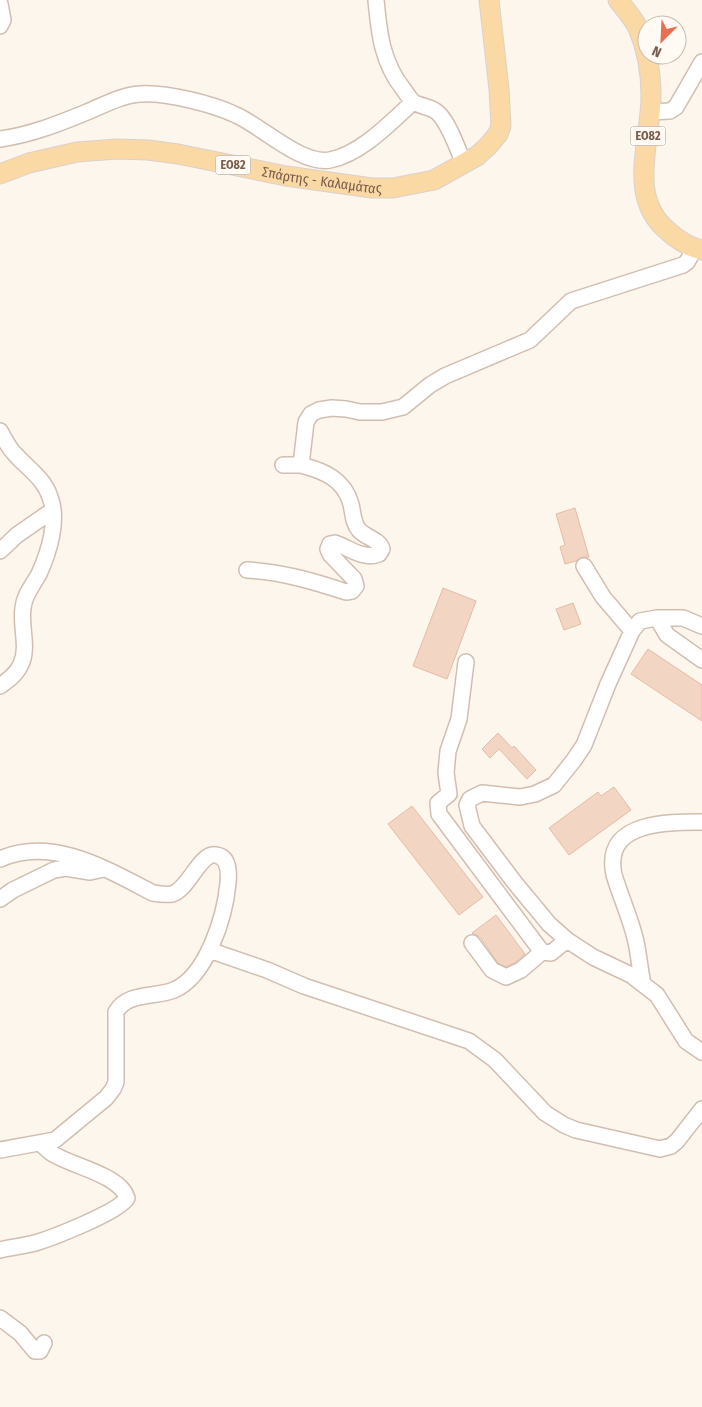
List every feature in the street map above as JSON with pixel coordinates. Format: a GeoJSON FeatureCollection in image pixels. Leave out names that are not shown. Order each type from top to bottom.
{"type":"FeatureCollection","features":[{"type":"Feature","properties":{"kind":"main road","name":"ΕΟ82"},"geometry":{"type":"LineString","coordinates":[[464,164],[488,146],[498,134],[500,126],[499,89],[488,0]]}},
{"type":"Feature","properties":{"kind":"main road","name":"ΕΟ82"},"geometry":{"type":"LineString","coordinates":[[618,0],[633,19],[643,43],[650,79],[650,112],[644,183],[647,203],[651,212],[664,229],[684,244],[698,249]]}},
{"type":"Feature","properties":{"kind":"main road","name":"Σπάρτης - Καλαμάτας"},"geometry":{"type":"LineString","coordinates":[[0,174],[29,162],[77,152],[117,149],[148,150],[178,154],[322,182],[372,188],[393,188],[434,180],[464,164]]}},
{"type":"Feature","properties":{"kind":"street"},"geometry":{"type":"LineString","coordinates":[[376,0],[378,29],[384,56],[395,79],[413,102],[438,112],[464,164]]}},
{"type":"Feature","properties":{"kind":"street"},"geometry":{"type":"LineString","coordinates":[[0,4],[3,20],[0,26]]}},
{"type":"Feature","properties":{"kind":"street"},"geometry":{"type":"LineString","coordinates":[[650,112],[670,111],[676,107],[702,62]]}},
{"type":"Feature","properties":{"kind":"street"},"geometry":{"type":"LineString","coordinates":[[0,139],[17,137],[53,126],[120,99],[139,94],[161,94],[230,112],[256,126],[295,152],[312,158],[330,160],[350,153],[373,138],[413,102]]}},
{"type":"Feature","properties":{"kind":"street"},"geometry":{"type":"LineString","coordinates":[[301,465],[306,422],[311,414],[319,410],[332,408],[360,412],[382,412],[403,407],[430,385],[445,376],[530,340],[571,301],[683,265],[698,249]]}},
{"type":"Feature","properties":{"kind":"street"},"geometry":{"type":"LineString","coordinates":[[0,431],[13,452],[42,481],[50,496],[53,510],[53,527],[45,560],[25,597],[22,609],[25,650],[21,664],[11,678],[0,686]]}},
{"type":"Feature","properties":{"kind":"street"},"geometry":{"type":"LineString","coordinates":[[247,570],[279,573],[346,592],[352,591],[356,586],[354,579],[330,554],[328,548],[330,544],[335,542],[358,553],[373,557],[379,554],[382,549],[380,544],[358,530],[347,492],[340,483],[330,475],[316,469],[301,465],[283,466]]}},
{"type":"Feature","properties":{"kind":"street"},"geometry":{"type":"LineString","coordinates":[[0,550],[17,535],[53,510]]}},
{"type":"Feature","properties":{"kind":"street"},"geometry":{"type":"LineString","coordinates":[[584,566],[603,597],[632,631]]}},
{"type":"Feature","properties":{"kind":"street"},"geometry":{"type":"LineString","coordinates":[[657,618],[666,635],[702,660]]}},
{"type":"Feature","properties":{"kind":"street"},"geometry":{"type":"LineString","coordinates":[[702,626],[683,618],[657,618],[640,621],[632,631],[608,684],[584,745],[554,784],[535,794],[520,797],[482,793],[470,799],[467,805],[472,826],[549,924],[567,940],[593,956],[631,975],[657,995],[686,1041],[702,1052]]}},
{"type":"Feature","properties":{"kind":"street"},"geometry":{"type":"LineString","coordinates":[[448,794],[446,772],[448,751],[459,719],[466,662]]}},
{"type":"Feature","properties":{"kind":"street"},"geometry":{"type":"LineString","coordinates":[[448,794],[467,805]]}},
{"type":"Feature","properties":{"kind":"street"},"geometry":{"type":"LineString","coordinates":[[448,794],[438,803],[439,814],[542,952],[551,953],[567,940]]}},
{"type":"Feature","properties":{"kind":"street"},"geometry":{"type":"LineString","coordinates":[[643,984],[636,942],[612,869],[613,854],[620,842],[635,830],[652,824],[702,822]]}},
{"type":"Feature","properties":{"kind":"street"},"geometry":{"type":"LineString","coordinates":[[0,859],[16,852],[38,850],[60,853],[81,858],[153,893],[173,894],[181,889],[208,857],[214,854],[221,856],[227,864],[229,875],[227,896],[221,922],[209,950],[189,981],[175,990],[127,1000],[120,1004],[115,1018],[116,1082],[106,1098],[66,1133],[55,1140],[0,1150]]}},
{"type":"Feature","properties":{"kind":"street"},"geometry":{"type":"LineString","coordinates":[[0,899],[13,890],[54,870],[66,868],[90,872],[104,869]]}},
{"type":"Feature","properties":{"kind":"street"},"geometry":{"type":"LineString","coordinates":[[488,880],[504,869]]}},
{"type":"Feature","properties":{"kind":"street"},"geometry":{"type":"LineString","coordinates":[[472,943],[492,970],[506,977],[521,970],[542,952]]}},
{"type":"Feature","properties":{"kind":"street"},"geometry":{"type":"LineString","coordinates":[[209,950],[267,970],[304,986],[469,1042],[495,1060],[545,1113],[576,1130],[660,1149],[671,1146],[677,1141],[702,1109]]}},
{"type":"Feature","properties":{"kind":"street"},"geometry":{"type":"LineString","coordinates":[[0,1250],[36,1242],[79,1226],[116,1208],[125,1202],[127,1198],[122,1190],[110,1180],[50,1152],[41,1144]]}},
{"type":"Feature","properties":{"kind":"street"},"geometry":{"type":"LineString","coordinates":[[0,1318],[20,1333],[35,1351],[40,1351],[44,1343]]}},
{"type":"Feature","properties":{"kind":"building"},"geometry":{"type":"Polygon","coordinates":[[[575,508],[589,557],[583,557],[565,564],[560,547],[565,545],[556,514],[575,508]]]}},
{"type":"Feature","properties":{"kind":"building"},"geometry":{"type":"Polygon","coordinates":[[[443,588],[476,601],[447,679],[413,666],[443,588]]]}},
{"type":"Feature","properties":{"kind":"building"},"geometry":{"type":"Polygon","coordinates":[[[573,603],[581,624],[564,630],[556,609],[573,603]]]}},
{"type":"Feature","properties":{"kind":"building"},"geometry":{"type":"Polygon","coordinates":[[[648,649],[702,685],[702,721],[631,674],[648,649]]]}},
{"type":"Feature","properties":{"kind":"building"},"geometry":{"type":"Polygon","coordinates":[[[498,733],[512,748],[514,746],[536,770],[527,779],[499,749],[490,758],[482,749],[498,733]]]}},
{"type":"Feature","properties":{"kind":"building"},"geometry":{"type":"Polygon","coordinates":[[[614,787],[631,810],[569,855],[549,828],[598,792],[601,796],[614,787]]]}},
{"type":"Feature","properties":{"kind":"building"},"geometry":{"type":"Polygon","coordinates":[[[412,806],[483,897],[459,915],[388,824],[412,806]]]}},
{"type":"Feature","properties":{"kind":"building"},"geometry":{"type":"Polygon","coordinates":[[[496,915],[525,954],[516,962],[506,967],[498,963],[480,937],[472,933],[496,915]]]}}]}
